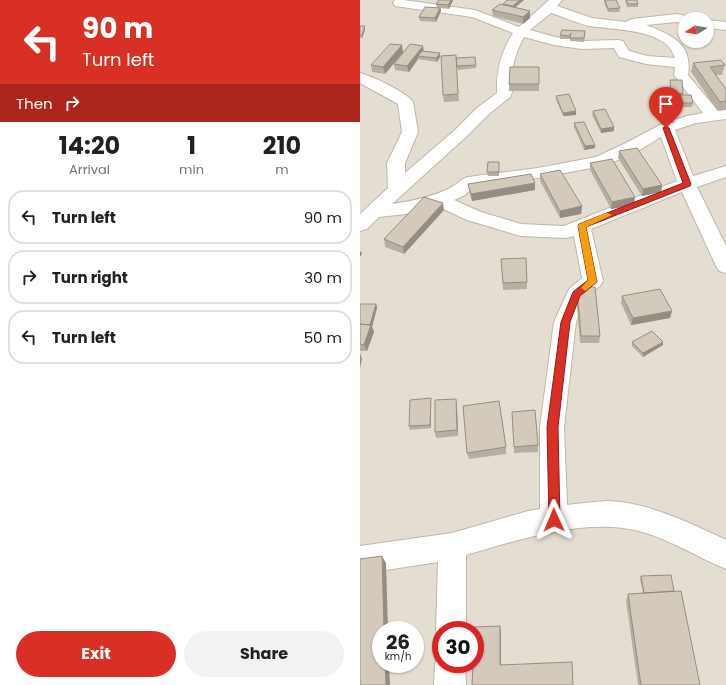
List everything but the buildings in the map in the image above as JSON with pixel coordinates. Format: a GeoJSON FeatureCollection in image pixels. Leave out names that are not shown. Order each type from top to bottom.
{"type":"FeatureCollection","features":[{"type":"Feature","properties":{"kind":"street"},"geometry":{"type":"LineString","coordinates":[[400,4],[475,14],[521,32],[554,41],[582,45],[618,44],[624,54],[646,60],[683,63]]}},
{"type":"Feature","properties":{"kind":"street"},"geometry":{"type":"LineString","coordinates":[[360,225],[397,189],[461,133],[483,111],[505,94],[505,63],[510,50],[521,32],[553,4],[590,22],[638,27],[665,37],[680,52],[683,63],[681,75],[720,115]]}},
{"type":"Feature","properties":{"kind":"street"},"geometry":{"type":"LineString","coordinates":[[617,24],[678,18]]}},
{"type":"Feature","properties":{"kind":"street"},"geometry":{"type":"LineString","coordinates":[[714,25],[726,26]]}},
{"type":"Feature","properties":{"kind":"street"},"geometry":{"type":"LineString","coordinates":[[360,78],[391,93],[405,102],[410,132],[396,163],[397,189]]}},
{"type":"Feature","properties":{"kind":"street"},"geometry":{"type":"LineString","coordinates":[[373,212],[406,208],[439,200],[459,191],[468,182],[538,173],[601,161],[630,148],[666,128],[694,119],[720,115]]}},
{"type":"Feature","properties":{"kind":"street"},"geometry":{"type":"LineString","coordinates":[[666,128],[687,184],[726,266]]}},
{"type":"Feature","properties":{"kind":"street"},"geometry":{"type":"LineString","coordinates":[[439,200],[474,216],[521,230],[566,232],[687,184],[726,171]]}},
{"type":"Feature","properties":{"kind":"street"},"geometry":{"type":"LineString","coordinates":[[554,520],[552,427],[565,322],[576,294],[593,282],[581,226]]}},
{"type":"Feature","properties":{"kind":"street"},"geometry":{"type":"LineString","coordinates":[[360,560],[452,546],[528,524],[608,514],[639,518],[691,537],[726,555]]}},
{"type":"Feature","properties":{"kind":"street"},"geometry":{"type":"LineString","coordinates":[[451,621],[452,546]]}},
{"type":"Feature","properties":{"kind":"street"},"geometry":{"type":"LineString","coordinates":[[450,673],[450,685]]}},
{"type":"Feature","properties":{"kind":"shaded area"},"geometry":{"type":"Polygon","coordinates":[[[360,0],[726,0],[726,685],[360,685],[360,0]]]}},
{"type":"Feature","properties":{"kind":"slow traffic"},"geometry":{"type":"LineString","coordinates":[[585,288],[593,282],[581,226],[608,215]]}},
{"type":"Feature","properties":{"kind":"route"},"geometry":{"type":"LineString","coordinates":[[554,520],[552,427],[565,322],[576,294],[593,282],[581,226],[687,184],[666,128]]}}]}
